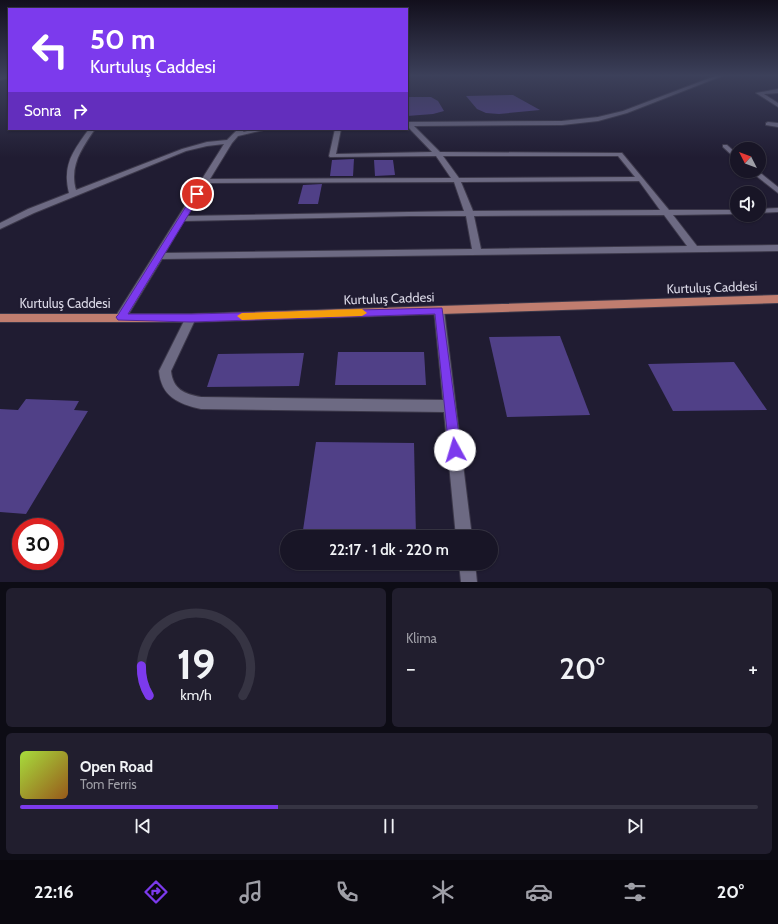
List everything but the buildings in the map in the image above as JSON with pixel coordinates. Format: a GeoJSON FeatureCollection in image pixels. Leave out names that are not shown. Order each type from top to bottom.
{"type":"FeatureCollection","features":[{"type":"Feature","properties":{"kind":"main road","name":"Kurtuluş Caddesi"},"geometry":{"type":"LineString","coordinates":[[0,318],[191,318],[778,299]]}},
{"type":"Feature","properties":{"kind":"street"},"geometry":{"type":"LineString","coordinates":[[408,124],[562,123],[598,119],[624,112],[648,103]]}},
{"type":"Feature","properties":{"kind":"street"},"geometry":{"type":"LineString","coordinates":[[408,124],[437,154],[456,180],[471,214],[477,252]]}},
{"type":"Feature","properties":{"kind":"street"},"geometry":{"type":"LineString","coordinates":[[768,124],[778,125]]}},
{"type":"Feature","properties":{"kind":"street"},"geometry":{"type":"LineString","coordinates":[[73,195],[70,185],[70,167],[77,151],[91,130]]}},
{"type":"Feature","properties":{"kind":"street"},"geometry":{"type":"LineString","coordinates":[[121,317],[229,142],[239,132],[256,130]]}},
{"type":"Feature","properties":{"kind":"street"},"geometry":{"type":"LineString","coordinates":[[338,130],[332,156],[437,154],[620,154],[695,250]]}},
{"type":"Feature","properties":{"kind":"street"},"geometry":{"type":"LineString","coordinates":[[0,226],[31,211],[184,150],[207,144],[229,142]]}},
{"type":"Feature","properties":{"kind":"street"},"geometry":{"type":"LineString","coordinates":[[725,146],[730,151]]}},
{"type":"Feature","properties":{"kind":"street"},"geometry":{"type":"LineString","coordinates":[[762,178],[778,191]]}},
{"type":"Feature","properties":{"kind":"street"},"geometry":{"type":"LineString","coordinates":[[205,181],[641,179]]}},
{"type":"Feature","properties":{"kind":"street"},"geometry":{"type":"LineString","coordinates":[[766,211],[778,210]]}},
{"type":"Feature","properties":{"kind":"street"},"geometry":{"type":"LineString","coordinates":[[182,219],[471,214],[730,212]]}},
{"type":"Feature","properties":{"kind":"street"},"geometry":{"type":"LineString","coordinates":[[159,256],[778,248]]}},
{"type":"Feature","properties":{"kind":"street"},"geometry":{"type":"LineString","coordinates":[[439,310],[463,530]]}},
{"type":"Feature","properties":{"kind":"street"},"geometry":{"type":"LineString","coordinates":[[191,318],[166,371],[165,378],[172,392],[179,398],[201,403],[450,406]]}},
{"type":"Feature","properties":{"kind":"street"},"geometry":{"type":"LineString","coordinates":[[468,570],[469,582]]}},
{"type":"Feature","properties":{"kind":"slow traffic"},"geometry":{"type":"LineString","coordinates":[[242,316],[362,313]]}},
{"type":"Feature","properties":{"kind":"route"},"geometry":{"type":"LineString","coordinates":[[197,194],[121,317],[191,318],[439,310],[455,450]]}}]}
